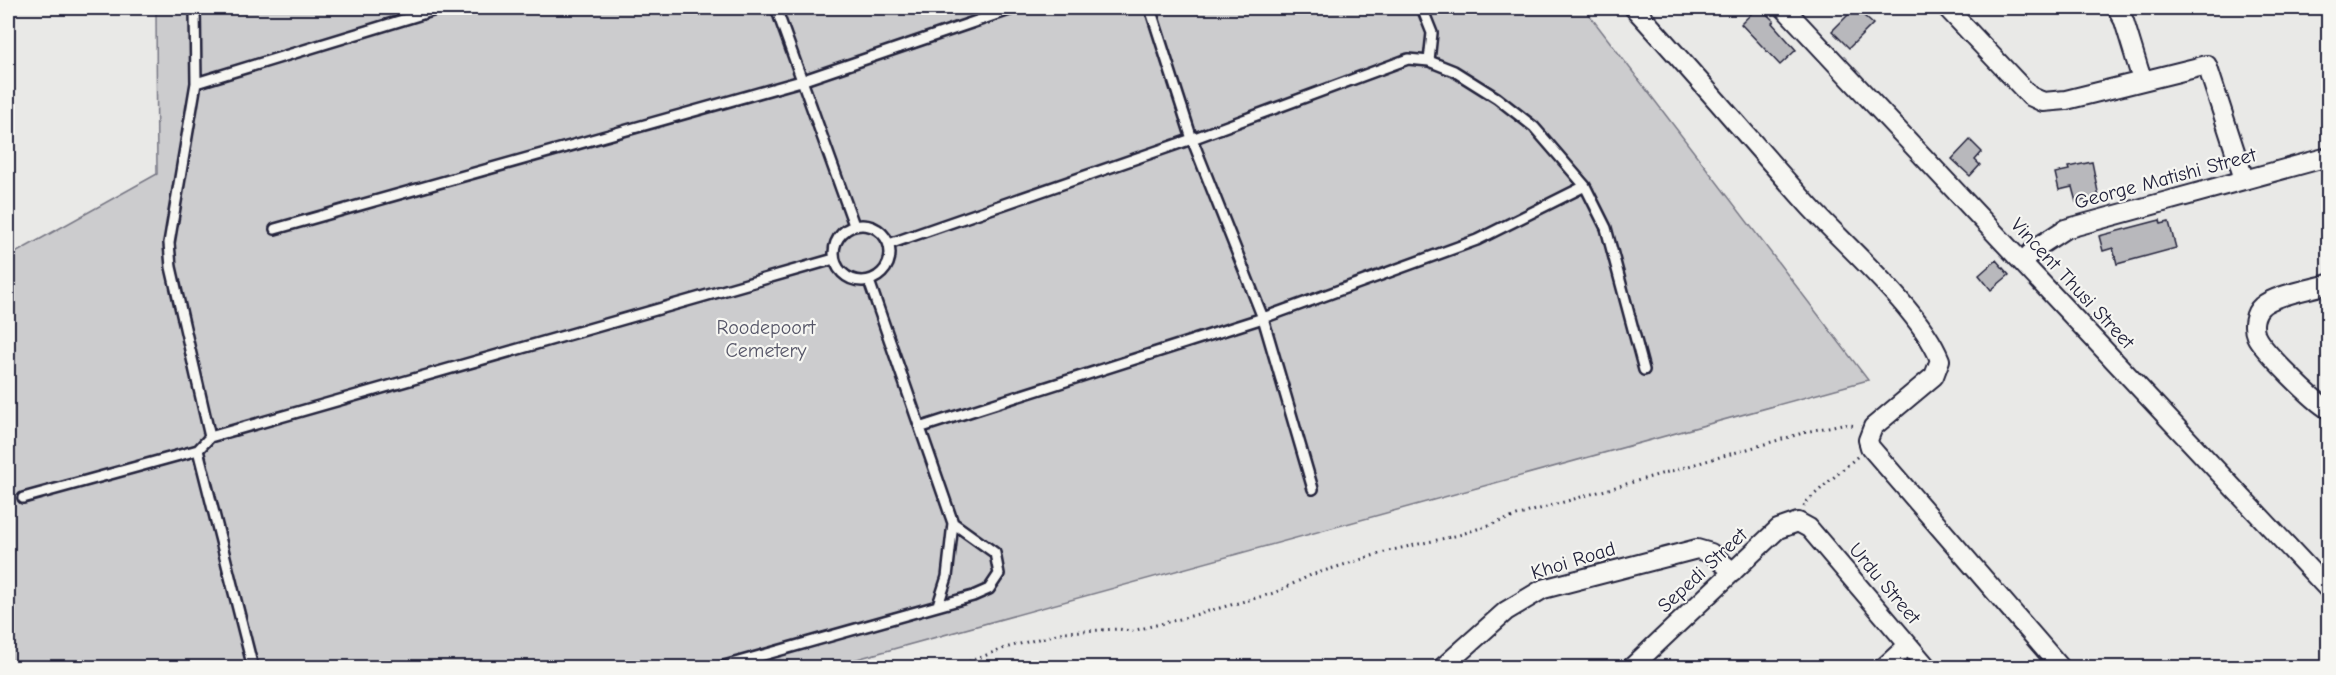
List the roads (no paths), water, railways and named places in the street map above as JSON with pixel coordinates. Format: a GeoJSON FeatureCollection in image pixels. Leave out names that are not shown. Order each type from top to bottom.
{"type":"FeatureCollection","features":[{"type":"Feature","properties":{"kind":"street"},"geometry":{"type":"LineString","coordinates":[[1634,8],[1809,205],[1890,290],[1934,345],[1940,360],[1934,376],[1873,427],[1868,440],[1870,447],[2061,668]]}},
{"type":"Feature","properties":{"kind":"street","name":"Vincent Thusi Street"},"geometry":{"type":"LineString","coordinates":[[1784,8],[2328,589]]}},
{"type":"Feature","properties":{"kind":"street"},"geometry":{"type":"LineString","coordinates":[[1947,8],[2036,100],[2058,102],[2203,64],[2210,70],[2244,179]]}},
{"type":"Feature","properties":{"kind":"street"},"geometry":{"type":"LineString","coordinates":[[2117,8],[2124,21],[2142,80]]}},
{"type":"Feature","properties":{"kind":"street","name":"George Matishi Street"},"geometry":{"type":"LineString","coordinates":[[2022,262],[2036,248],[2065,229],[2328,157]]}},
{"type":"Feature","properties":{"kind":"street"},"geometry":{"type":"LineString","coordinates":[[2328,284],[2268,302],[2259,310],[2254,326],[2255,333],[2263,345],[2311,396],[2328,408]]}},
{"type":"Feature","properties":{"kind":"street","name":"Sepedi Street"},"geometry":{"type":"LineString","coordinates":[[1631,668],[1778,529],[1803,525]]}},
{"type":"Feature","properties":{"kind":"street","name":"Urdu Street"},"geometry":{"type":"LineString","coordinates":[[1803,525],[1928,668]]}},
{"type":"Feature","properties":{"kind":"street","name":"Khoi Road"},"geometry":{"type":"LineString","coordinates":[[1442,668],[1506,611],[1542,590],[1697,549],[1711,553],[1732,572]]}},
{"type":"Feature","properties":{"kind":"street"},"geometry":{"type":"LineString","coordinates":[[1884,668],[1908,645]]}},
{"type":"Feature","properties":{"kind":"lane"},"geometry":{"type":"LineString","coordinates":[[195,8],[196,83],[169,243],[171,267],[210,437]]}},
{"type":"Feature","properties":{"kind":"lane"},"geometry":{"type":"LineString","coordinates":[[196,83],[442,8]]}},
{"type":"Feature","properties":{"kind":"lane"},"geometry":{"type":"LineString","coordinates":[[776,8],[854,225]]}},
{"type":"Feature","properties":{"kind":"lane"},"geometry":{"type":"LineString","coordinates":[[275,229],[801,81],[1015,8]]}},
{"type":"Feature","properties":{"kind":"lane"},"geometry":{"type":"LineString","coordinates":[[1150,8],[1192,139],[1263,318],[1313,489]]}},
{"type":"Feature","properties":{"kind":"lane"},"geometry":{"type":"LineString","coordinates":[[1422,8],[1432,33],[1429,61]]}},
{"type":"Feature","properties":{"kind":"lane"},"geometry":{"type":"LineString","coordinates":[[889,244],[1192,139],[1408,59],[1429,61],[1473,82],[1534,127],[1586,186],[1606,228],[1644,370]]}},
{"type":"Feature","properties":{"kind":"lane"},"geometry":{"type":"LineString","coordinates":[[922,426],[1263,318],[1477,240],[1586,186]]}},
{"type":"Feature","properties":{"kind":"lane"},"geometry":{"type":"LineString","coordinates":[[854,225],[871,226],[885,236],[889,244],[889,262],[885,271],[869,281],[851,279],[843,274],[834,259],[836,242],[840,235],[854,225]]}},
{"type":"Feature","properties":{"kind":"lane"},"geometry":{"type":"LineString","coordinates":[[23,498],[198,450],[210,437],[834,259]]}},
{"type":"Feature","properties":{"kind":"lane"},"geometry":{"type":"LineString","coordinates":[[869,281],[922,426],[953,523],[947,578],[938,605]]}},
{"type":"Feature","properties":{"kind":"lane"},"geometry":{"type":"LineString","coordinates":[[198,450],[253,668]]}},
{"type":"Feature","properties":{"kind":"lane"},"geometry":{"type":"LineString","coordinates":[[717,668],[989,589],[999,574],[995,553],[953,523]]}},
{"type":"Feature","properties":{"kind":"park label","name":"Roodepoort Cemetery"},"geometry":{"type":"Point","coordinates":[766,338]}}]}
